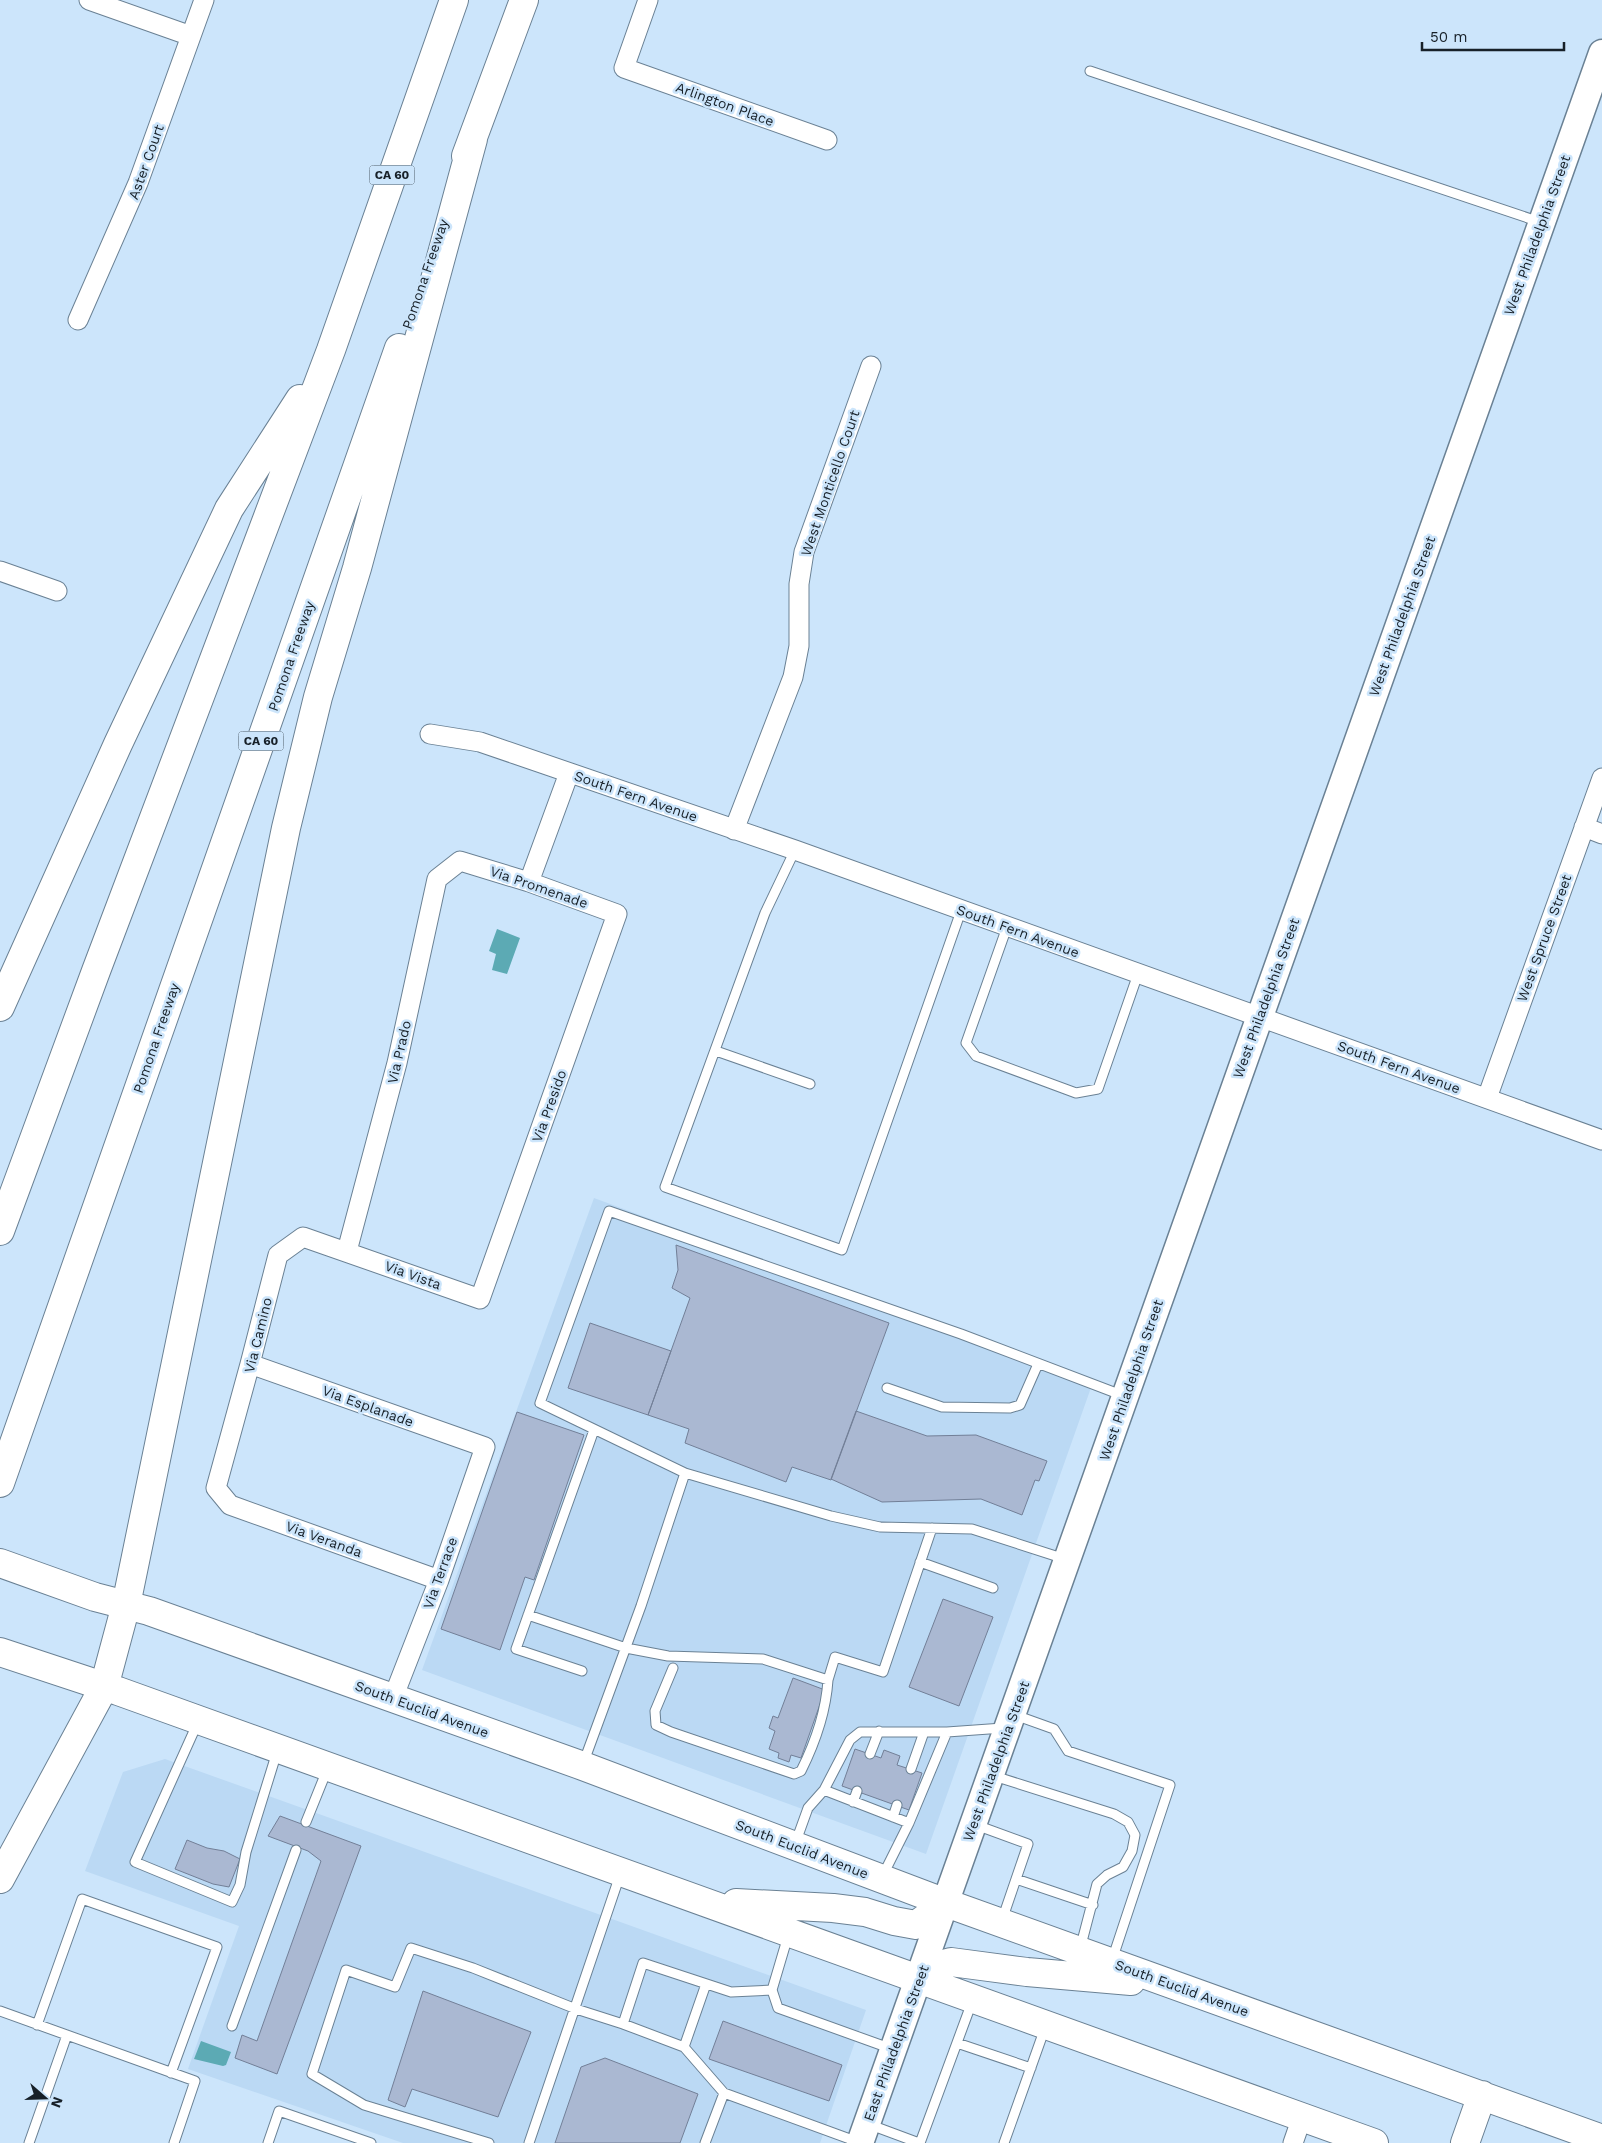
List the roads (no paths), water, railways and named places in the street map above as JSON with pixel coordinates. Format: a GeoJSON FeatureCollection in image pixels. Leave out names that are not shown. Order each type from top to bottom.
{"type":"FeatureCollection","features":[{"type":"Feature","properties":{"kind":"main road","name":"CA 60"},"geometry":{"type":"LineString","coordinates":[[0,1231],[331,350],[454,0]]}},
{"type":"Feature","properties":{"kind":"main road","name":"Pomona Freeway"},"geometry":{"type":"LineString","coordinates":[[0,1483],[473,138],[524,0]]}},
{"type":"Feature","properties":{"kind":"main road","name":"West Philadelphia Street"},"geometry":{"type":"LineString","coordinates":[[932,1944],[1602,52]]}},
{"type":"Feature","properties":{"kind":"main road"},"geometry":{"type":"LineString","coordinates":[[0,1879],[104,1687],[126,1605],[286,828],[318,697],[357,568],[473,138]]}},
{"type":"Feature","properties":{"kind":"main road"},"geometry":{"type":"LineString","coordinates":[[0,1007],[118,744],[230,509],[331,350]]}},
{"type":"Feature","properties":{"kind":"main road","name":"South Euclid Avenue"},"geometry":{"type":"LineString","coordinates":[[0,1563],[95,1596],[149,1611],[582,1766],[1001,1923],[1482,2095],[1599,2134]]}},
{"type":"Feature","properties":{"kind":"main road"},"geometry":{"type":"LineString","coordinates":[[0,1652],[199,1720],[1374,2143]]}},
{"type":"Feature","properties":{"kind":"main road"},"geometry":{"type":"LineString","coordinates":[[673,1891],[737,1904],[834,1908],[857,1911],[910,1925],[922,1922],[946,1903]]}},
{"type":"Feature","properties":{"kind":"main road","name":"East Philadelphia Street"},"geometry":{"type":"LineString","coordinates":[[863,2136],[932,1944]]}},
{"type":"Feature","properties":{"kind":"main road"},"geometry":{"type":"LineString","coordinates":[[919,1980],[936,1966],[960,1962],[1028,1972],[1126,1980],[1232,2006]]}},
{"type":"Feature","properties":{"kind":"main road"},"geometry":{"type":"LineString","coordinates":[[1465,2143],[1482,2095]]}},
{"type":"Feature","properties":{"kind":"street"},"geometry":{"type":"LineString","coordinates":[[89,0],[191,36]]}},
{"type":"Feature","properties":{"kind":"street","name":"Aster Court"},"geometry":{"type":"LineString","coordinates":[[78,320],[130,204],[204,0]]}},
{"type":"Feature","properties":{"kind":"street","name":"Arlington Place"},"geometry":{"type":"LineString","coordinates":[[648,0],[624,68],[826,140]]}},
{"type":"Feature","properties":{"kind":"street","name":"West Monticello Court"},"geometry":{"type":"LineString","coordinates":[[734,830],[793,677],[799,646],[799,584],[804,552],[871,366]]}},
{"type":"Feature","properties":{"kind":"street"},"geometry":{"type":"LineString","coordinates":[[0,571],[57,591]]}},
{"type":"Feature","properties":{"kind":"street","name":"South Fern Avenue"},"geometry":{"type":"LineString","coordinates":[[430,734],[480,742],[795,850],[1602,1140]]}},
{"type":"Feature","properties":{"kind":"street"},"geometry":{"type":"LineString","coordinates":[[529,882],[569,773]]}},
{"type":"Feature","properties":{"kind":"street","name":"West Spruce Street"},"geometry":{"type":"LineString","coordinates":[[1487,1098],[1602,778]]}},
{"type":"Feature","properties":{"kind":"street"},"geometry":{"type":"LineString","coordinates":[[1584,827],[1602,834]]}},
{"type":"Feature","properties":{"kind":"street","name":"Via Promenade"},"geometry":{"type":"LineString","coordinates":[[460,861],[529,882],[617,914]]}},
{"type":"Feature","properties":{"kind":"street","name":"Via Prado"},"geometry":{"type":"LineString","coordinates":[[347,1251],[398,1063],[437,879],[460,861]]}},
{"type":"Feature","properties":{"kind":"street","name":"Via Presido"},"geometry":{"type":"LineString","coordinates":[[480,1298],[617,914]]}},
{"type":"Feature","properties":{"kind":"street","name":"Via Camino"},"geometry":{"type":"LineString","coordinates":[[216,1488],[278,1255],[303,1237],[347,1251]]}},
{"type":"Feature","properties":{"kind":"street","name":"Via Vista"},"geometry":{"type":"LineString","coordinates":[[347,1251],[480,1298]]}},
{"type":"Feature","properties":{"kind":"street","name":"Via Esplanade"},"geometry":{"type":"LineString","coordinates":[[250,1364],[484,1447]]}},
{"type":"Feature","properties":{"kind":"street","name":"Via Terrace"},"geometry":{"type":"LineString","coordinates":[[392,1698],[439,1580],[484,1447]]}},
{"type":"Feature","properties":{"kind":"street","name":"Via Veranda"},"geometry":{"type":"LineString","coordinates":[[216,1488],[230,1505],[439,1580]]}},
{"type":"Feature","properties":{"kind":"street"},"geometry":{"type":"LineString","coordinates":[[1292,2143],[1302,2117]]}},
{"type":"Feature","properties":{"kind":"lane"},"geometry":{"type":"LineString","coordinates":[[1090,71],[1542,223]]}},
{"type":"Feature","properties":{"kind":"lane"},"geometry":{"type":"LineString","coordinates":[[795,850],[765,913],[665,1187],[842,1250],[962,911]]}},
{"type":"Feature","properties":{"kind":"lane"},"geometry":{"type":"LineString","coordinates":[[1006,927],[966,1044],[976,1056],[1076,1093],[1098,1088],[1138,974]]}},
{"type":"Feature","properties":{"kind":"lane"},"geometry":{"type":"LineString","coordinates":[[716,1051],[810,1084]]}},
{"type":"Feature","properties":{"kind":"lane"},"geometry":{"type":"LineString","coordinates":[[1067,1560],[972,1529],[880,1526],[847,1520],[684,1473],[540,1403],[609,1211],[961,1334],[1125,1396]]}},
{"type":"Feature","properties":{"kind":"lane"},"geometry":{"type":"LineString","coordinates":[[887,1388],[942,1407],[1010,1408],[1020,1405],[1038,1364]]}},
{"type":"Feature","properties":{"kind":"lane"},"geometry":{"type":"LineString","coordinates":[[582,1671],[516,1649],[594,1430]]}},
{"type":"Feature","properties":{"kind":"lane"},"geometry":{"type":"LineString","coordinates":[[582,1766],[626,1648],[684,1473]]}},
{"type":"Feature","properties":{"kind":"lane"},"geometry":{"type":"LineString","coordinates":[[673,1668],[655,1711],[656,1725],[671,1732],[794,1774],[801,1772],[827,1701],[828,1680],[835,1657],[883,1672],[932,1528]]}},
{"type":"Feature","properties":{"kind":"lane"},"geometry":{"type":"LineString","coordinates":[[920,1562],[993,1588]]}},
{"type":"Feature","properties":{"kind":"lane"},"geometry":{"type":"LineString","coordinates":[[528,1615],[626,1648],[668,1656],[763,1659],[828,1680]]}},
{"type":"Feature","properties":{"kind":"lane"},"geometry":{"type":"LineString","coordinates":[[199,1720],[135,1862],[232,1902],[240,1885],[246,1852],[278,1749]]}},
{"type":"Feature","properties":{"kind":"lane"},"geometry":{"type":"LineString","coordinates":[[794,1846],[808,1808],[824,1790],[850,1740],[860,1732],[947,1732],[1011,1721],[1054,1729],[1068,1751],[1170,1785],[1112,1963]]}},
{"type":"Feature","properties":{"kind":"lane"},"geometry":{"type":"LineString","coordinates":[[870,1754],[879,1731]]}},
{"type":"Feature","properties":{"kind":"lane"},"geometry":{"type":"LineString","coordinates":[[910,1769],[924,1732]]}},
{"type":"Feature","properties":{"kind":"lane"},"geometry":{"type":"LineString","coordinates":[[881,1879],[909,1822],[947,1732]]}},
{"type":"Feature","properties":{"kind":"lane"},"geometry":{"type":"LineString","coordinates":[[306,1822],[328,1767]]}},
{"type":"Feature","properties":{"kind":"lane"},"geometry":{"type":"LineString","coordinates":[[991,1775],[1114,1814],[1128,1822],[1135,1835],[1132,1851],[1123,1867],[1107,1875],[1097,1884],[1093,1905],[1079,1951]]}},
{"type":"Feature","properties":{"kind":"lane"},"geometry":{"type":"LineString","coordinates":[[824,1790],[909,1822]]}},
{"type":"Feature","properties":{"kind":"lane"},"geometry":{"type":"LineString","coordinates":[[853,1802],[857,1791]]}},
{"type":"Feature","properties":{"kind":"lane"},"geometry":{"type":"LineString","coordinates":[[893,1817],[897,1805]]}},
{"type":"Feature","properties":{"kind":"lane"},"geometry":{"type":"LineString","coordinates":[[974,1824],[1028,1844],[1001,1923]]}},
{"type":"Feature","properties":{"kind":"lane"},"geometry":{"type":"LineString","coordinates":[[232,2026],[296,1850]]}},
{"type":"Feature","properties":{"kind":"lane"},"geometry":{"type":"LineString","coordinates":[[529,2143],[621,1872]]}},
{"type":"Feature","properties":{"kind":"lane"},"geometry":{"type":"LineString","coordinates":[[1016,1879],[1093,1905]]}},
{"type":"Feature","properties":{"kind":"lane"},"geometry":{"type":"LineString","coordinates":[[37,2025],[82,1899],[217,1947],[171,2073]]}},
{"type":"Feature","properties":{"kind":"lane"},"geometry":{"type":"LineString","coordinates":[[789,1933],[772,1990],[778,2008],[894,2050]]}},
{"type":"Feature","properties":{"kind":"lane"},"geometry":{"type":"LineString","coordinates":[[489,2143],[364,2106],[312,2074],[346,1970],[395,1987],[411,1948],[473,1968],[576,2009],[684,2047],[724,2093],[863,2136],[920,2143],[973,1999]]}},
{"type":"Feature","properties":{"kind":"lane"},"geometry":{"type":"LineString","coordinates":[[623,2024],[643,1963],[731,1992],[772,1990]]}},
{"type":"Feature","properties":{"kind":"lane"},"geometry":{"type":"LineString","coordinates":[[684,2047],[706,1984]]}},
{"type":"Feature","properties":{"kind":"lane"},"geometry":{"type":"LineString","coordinates":[[0,2011],[195,2081],[174,2143]]}},
{"type":"Feature","properties":{"kind":"lane"},"geometry":{"type":"LineString","coordinates":[[1004,2143],[1046,2026]]}},
{"type":"Feature","properties":{"kind":"lane"},"geometry":{"type":"LineString","coordinates":[[29,2143],[67,2035]]}},
{"type":"Feature","properties":{"kind":"lane"},"geometry":{"type":"LineString","coordinates":[[957,2043],[1031,2068]]}},
{"type":"Feature","properties":{"kind":"lane"},"geometry":{"type":"LineString","coordinates":[[705,2143],[724,2093]]}},
{"type":"Feature","properties":{"kind":"lane"},"geometry":{"type":"LineString","coordinates":[[268,2143],[279,2111],[370,2143]]}}]}
